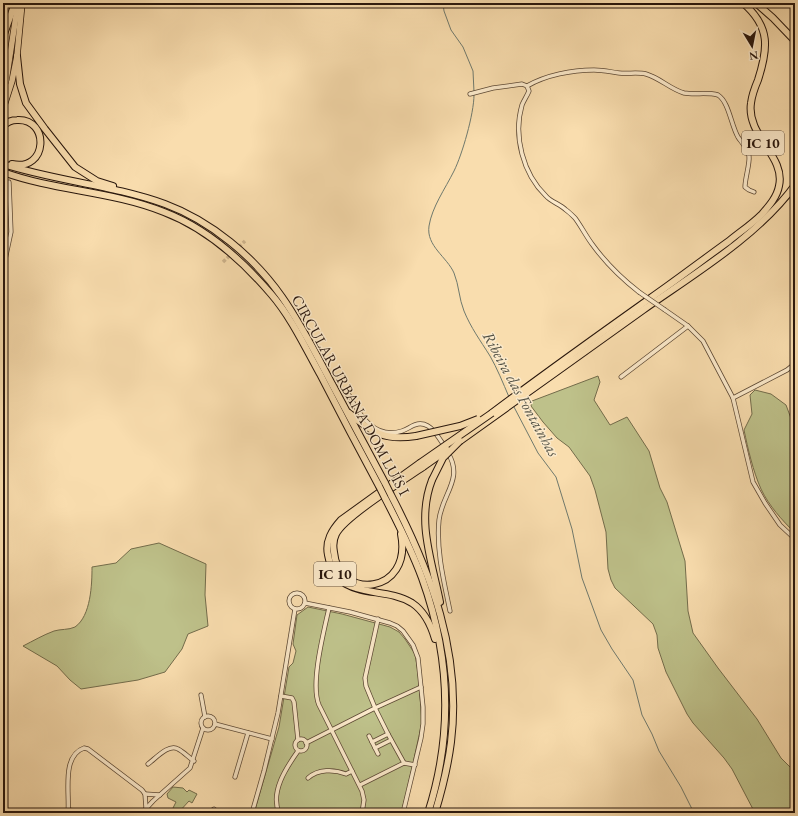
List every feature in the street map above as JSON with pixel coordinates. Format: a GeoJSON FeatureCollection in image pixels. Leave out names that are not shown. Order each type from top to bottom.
{"type":"FeatureCollection","features":[{"type":"Feature","properties":{"kind":"highway"},"geometry":{"type":"LineString","coordinates":[[3,37],[17,3]]}},
{"type":"Feature","properties":{"kind":"highway","name":"IC 10"},"geometry":{"type":"LineString","coordinates":[[397,521],[401,534],[403,551],[400,563],[394,573],[382,581],[366,585],[356,583],[344,575],[338,568],[334,558],[333,546],[336,534],[344,524],[546,372],[706,258],[744,229],[761,214],[774,199],[780,176],[778,167],[754,128],[750,112],[751,102],[764,60],[766,47],[764,34],[755,16],[744,3]]}},
{"type":"Feature","properties":{"kind":"highway"},"geometry":{"type":"LineString","coordinates":[[756,3],[773,18],[795,42]]}},
{"type":"Feature","properties":{"kind":"highway"},"geometry":{"type":"LineString","coordinates":[[17,56],[20,84],[26,103],[75,167],[97,181],[165,204]]}},
{"type":"Feature","properties":{"kind":"highway"},"geometry":{"type":"LineString","coordinates":[[3,126],[12,121],[26,121],[36,128],[41,142],[37,155],[29,162],[17,165],[3,163]]}},
{"type":"Feature","properties":{"kind":"highway","name":"CIRCULAR URBANA DOM LUÍS I"},"geometry":{"type":"LineString","coordinates":[[3,163],[34,173],[110,189],[165,204],[203,223],[226,239],[253,263],[282,296],[347,411],[385,483],[388,497],[397,521],[427,592],[437,632],[443,667],[446,706],[444,739],[439,773],[428,813]]}},
{"type":"Feature","properties":{"kind":"highway","name":"CIRCULAR URBANA DOM LUÍS I"},"geometry":{"type":"LineString","coordinates":[[3,172],[23,179],[122,198],[165,212],[202,230],[242,263],[272,294],[289,318],[379,486],[388,497],[422,559],[433,590],[445,632],[452,675],[453,722],[449,757],[435,813]]}},
{"type":"Feature","properties":{"kind":"highway","name":"IC 10"},"geometry":{"type":"LineString","coordinates":[[443,667],[429,623],[424,615],[413,604],[400,597],[356,589],[344,583],[336,576],[330,564],[327,551],[328,538],[334,528],[341,520],[366,501],[460,441],[709,264],[753,231],[771,214],[795,185]]}},
{"type":"Feature","properties":{"kind":"highway","name":"IC 10"},"geometry":{"type":"LineString","coordinates":[[347,411],[366,427],[378,434],[385,437],[398,438],[416,436],[466,424],[492,413]]}},
{"type":"Feature","properties":{"kind":"highway","name":"IC 10"},"geometry":{"type":"LineString","coordinates":[[445,632],[424,521],[426,497],[432,480],[444,458],[460,441]]}},
{"type":"Feature","properties":{"kind":"main road"},"geometry":{"type":"LineString","coordinates":[[3,91],[7,76],[17,3]]}},
{"type":"Feature","properties":{"kind":"main road"},"geometry":{"type":"LineString","coordinates":[[3,109],[12,81],[17,56],[22,3]]}},
{"type":"Feature","properties":{"kind":"street"},"geometry":{"type":"LineString","coordinates":[[470,94],[493,88],[522,84],[527,86],[546,77],[571,72],[594,70],[620,73],[644,73],[659,79],[678,91],[718,95],[722,97],[726,104],[738,137],[746,147],[749,157],[745,187],[754,192]]}},
{"type":"Feature","properties":{"kind":"street"},"geometry":{"type":"LineString","coordinates":[[527,86],[529,91],[522,104],[519,123],[520,146],[525,166],[534,183],[546,197],[566,209],[607,263],[625,280],[639,292],[688,326],[703,341],[733,398],[753,482],[780,525],[795,539]]}},
{"type":"Feature","properties":{"kind":"street"},"geometry":{"type":"LineString","coordinates":[[3,264],[11,232],[9,182]]}},
{"type":"Feature","properties":{"kind":"street"},"geometry":{"type":"LineString","coordinates":[[621,377],[688,326]]}},
{"type":"Feature","properties":{"kind":"street"},"geometry":{"type":"LineString","coordinates":[[733,398],[792,366]]}},
{"type":"Feature","properties":{"kind":"street"},"geometry":{"type":"LineString","coordinates":[[349,395],[355,408],[365,421],[377,430],[389,433],[402,431],[420,423],[429,426],[441,441],[453,461],[454,471],[439,518],[438,537],[441,565],[450,611]]}},
{"type":"Feature","properties":{"kind":"street"},"geometry":{"type":"LineString","coordinates":[[301,594],[305,598],[306,603],[300,610],[291,607],[289,600],[293,595],[301,594]]}},
{"type":"Feature","properties":{"kind":"street"},"geometry":{"type":"LineString","coordinates":[[306,603],[378,619],[397,626],[409,638],[417,654],[423,724],[415,765],[402,813]]}},
{"type":"Feature","properties":{"kind":"street"},"geometry":{"type":"LineString","coordinates":[[329,608],[315,692],[319,705],[360,786],[364,800],[362,813]]}},
{"type":"Feature","properties":{"kind":"street"},"geometry":{"type":"LineString","coordinates":[[252,813],[272,740],[281,696],[295,609]]}},
{"type":"Feature","properties":{"kind":"street"},"geometry":{"type":"LineString","coordinates":[[378,619],[365,678],[366,686],[375,708],[404,763]]}},
{"type":"Feature","properties":{"kind":"street"},"geometry":{"type":"LineString","coordinates":[[306,743],[375,708],[421,687]]}},
{"type":"Feature","properties":{"kind":"street"},"geometry":{"type":"LineString","coordinates":[[200,696],[205,717]]}},
{"type":"Feature","properties":{"kind":"street"},"geometry":{"type":"LineString","coordinates":[[281,696],[292,698],[294,702],[298,740],[295,745],[298,751]]}},
{"type":"Feature","properties":{"kind":"street"},"geometry":{"type":"LineString","coordinates":[[203,728],[207,731],[212,730],[215,724],[212,717],[205,717]]}},
{"type":"Feature","properties":{"kind":"street"},"geometry":{"type":"LineString","coordinates":[[142,813],[189,770],[194,761],[203,728],[201,722],[205,717]]}},
{"type":"Feature","properties":{"kind":"street"},"geometry":{"type":"LineString","coordinates":[[215,724],[272,740]]}},
{"type":"Feature","properties":{"kind":"street"},"geometry":{"type":"LineString","coordinates":[[235,776],[248,733]]}},
{"type":"Feature","properties":{"kind":"street"},"geometry":{"type":"LineString","coordinates":[[372,742],[388,734]]}},
{"type":"Feature","properties":{"kind":"street"},"geometry":{"type":"LineString","coordinates":[[369,736],[378,754]]}},
{"type":"Feature","properties":{"kind":"street"},"geometry":{"type":"LineString","coordinates":[[298,740],[303,740],[306,743]]}},
{"type":"Feature","properties":{"kind":"street"},"geometry":{"type":"LineString","coordinates":[[375,748],[391,740]]}},
{"type":"Feature","properties":{"kind":"street"},"geometry":{"type":"LineString","coordinates":[[279,813],[277,804],[279,785],[287,767],[298,751],[306,749],[306,743]]}},
{"type":"Feature","properties":{"kind":"street"},"geometry":{"type":"LineString","coordinates":[[90,813],[68,811],[70,763],[74,754],[82,748],[88,749],[142,790],[145,794],[146,808]]}},
{"type":"Feature","properties":{"kind":"street"},"geometry":{"type":"LineString","coordinates":[[148,764],[166,750],[173,748],[177,748],[194,761]]}},
{"type":"Feature","properties":{"kind":"street"},"geometry":{"type":"LineString","coordinates":[[360,786],[404,763],[415,765]]}},
{"type":"Feature","properties":{"kind":"street"},"geometry":{"type":"LineString","coordinates":[[308,778],[323,771],[335,771],[346,774],[352,771]]}},
{"type":"Feature","properties":{"kind":"street"},"geometry":{"type":"LineString","coordinates":[[145,794],[160,795]]}},
{"type":"Feature","properties":{"kind":"street"},"geometry":{"type":"LineString","coordinates":[[209,813],[214,809],[218,813]]}},
{"type":"Feature","properties":{"kind":"green space"},"geometry":{"type":"Polygon","coordinates":[[[598,376],[600,382],[594,400],[610,425],[627,417],[649,451],[660,488],[667,502],[685,561],[688,611],[693,633],[757,719],[781,758],[795,772],[795,813],[755,813],[732,769],[687,714],[666,672],[658,648],[657,635],[653,624],[615,588],[611,580],[608,569],[606,532],[590,476],[569,447],[557,438],[531,406],[532,401],[598,376]]]}},
{"type":"Feature","properties":{"kind":"green space"},"geometry":{"type":"Polygon","coordinates":[[[755,390],[771,394],[786,405],[795,429],[795,463],[791,478],[795,491],[795,533],[776,512],[764,495],[751,460],[744,430],[752,414],[750,395],[755,390]]]}},
{"type":"Feature","properties":{"kind":"green space"},"geometry":{"type":"Polygon","coordinates":[[[159,543],[206,564],[205,595],[208,626],[188,634],[182,649],[165,672],[138,680],[81,689],[57,666],[23,646],[54,631],[75,627],[80,622],[90,599],[92,567],[116,563],[131,549],[159,543]]]}},
{"type":"Feature","properties":{"kind":"green space"},"geometry":{"type":"Polygon","coordinates":[[[308,607],[342,614],[390,627],[399,632],[415,654],[422,722],[401,813],[254,813],[279,727],[289,667],[293,663],[296,651],[293,644],[297,615],[308,607]]]}},
{"type":"Feature","properties":{"kind":"green space"},"geometry":{"type":"Polygon","coordinates":[[[173,787],[183,788],[187,792],[189,790],[197,794],[192,803],[189,801],[178,813],[172,810],[176,802],[168,798],[167,794],[173,787]]]}},
{"type":"Feature","properties":{"kind":"waterway","name":"Ribeira das Fontainhas"},"geometry":{"type":"LineString","coordinates":[[443,3],[444,11],[451,30],[463,47],[473,71],[474,92]]}},
{"type":"Feature","properties":{"kind":"waterway","name":"Ribeira das Fontainhas"},"geometry":{"type":"LineString","coordinates":[[474,95],[472,113],[464,145],[454,171],[433,212],[429,226],[429,233],[434,245],[454,273],[462,306],[473,328],[493,361],[509,397]]}},
{"type":"Feature","properties":{"kind":"waterway","name":"Ribeira das Fontainhas"},"geometry":{"type":"LineString","coordinates":[[514,407],[538,453],[556,477],[572,529],[582,578],[601,630],[633,680],[642,715],[659,751],[681,787],[694,813]]}},
{"type":"Feature","properties":{"kind":"tunnel"},"geometry":{"type":"LineString","coordinates":[[223,262],[245,241]]}}]}
